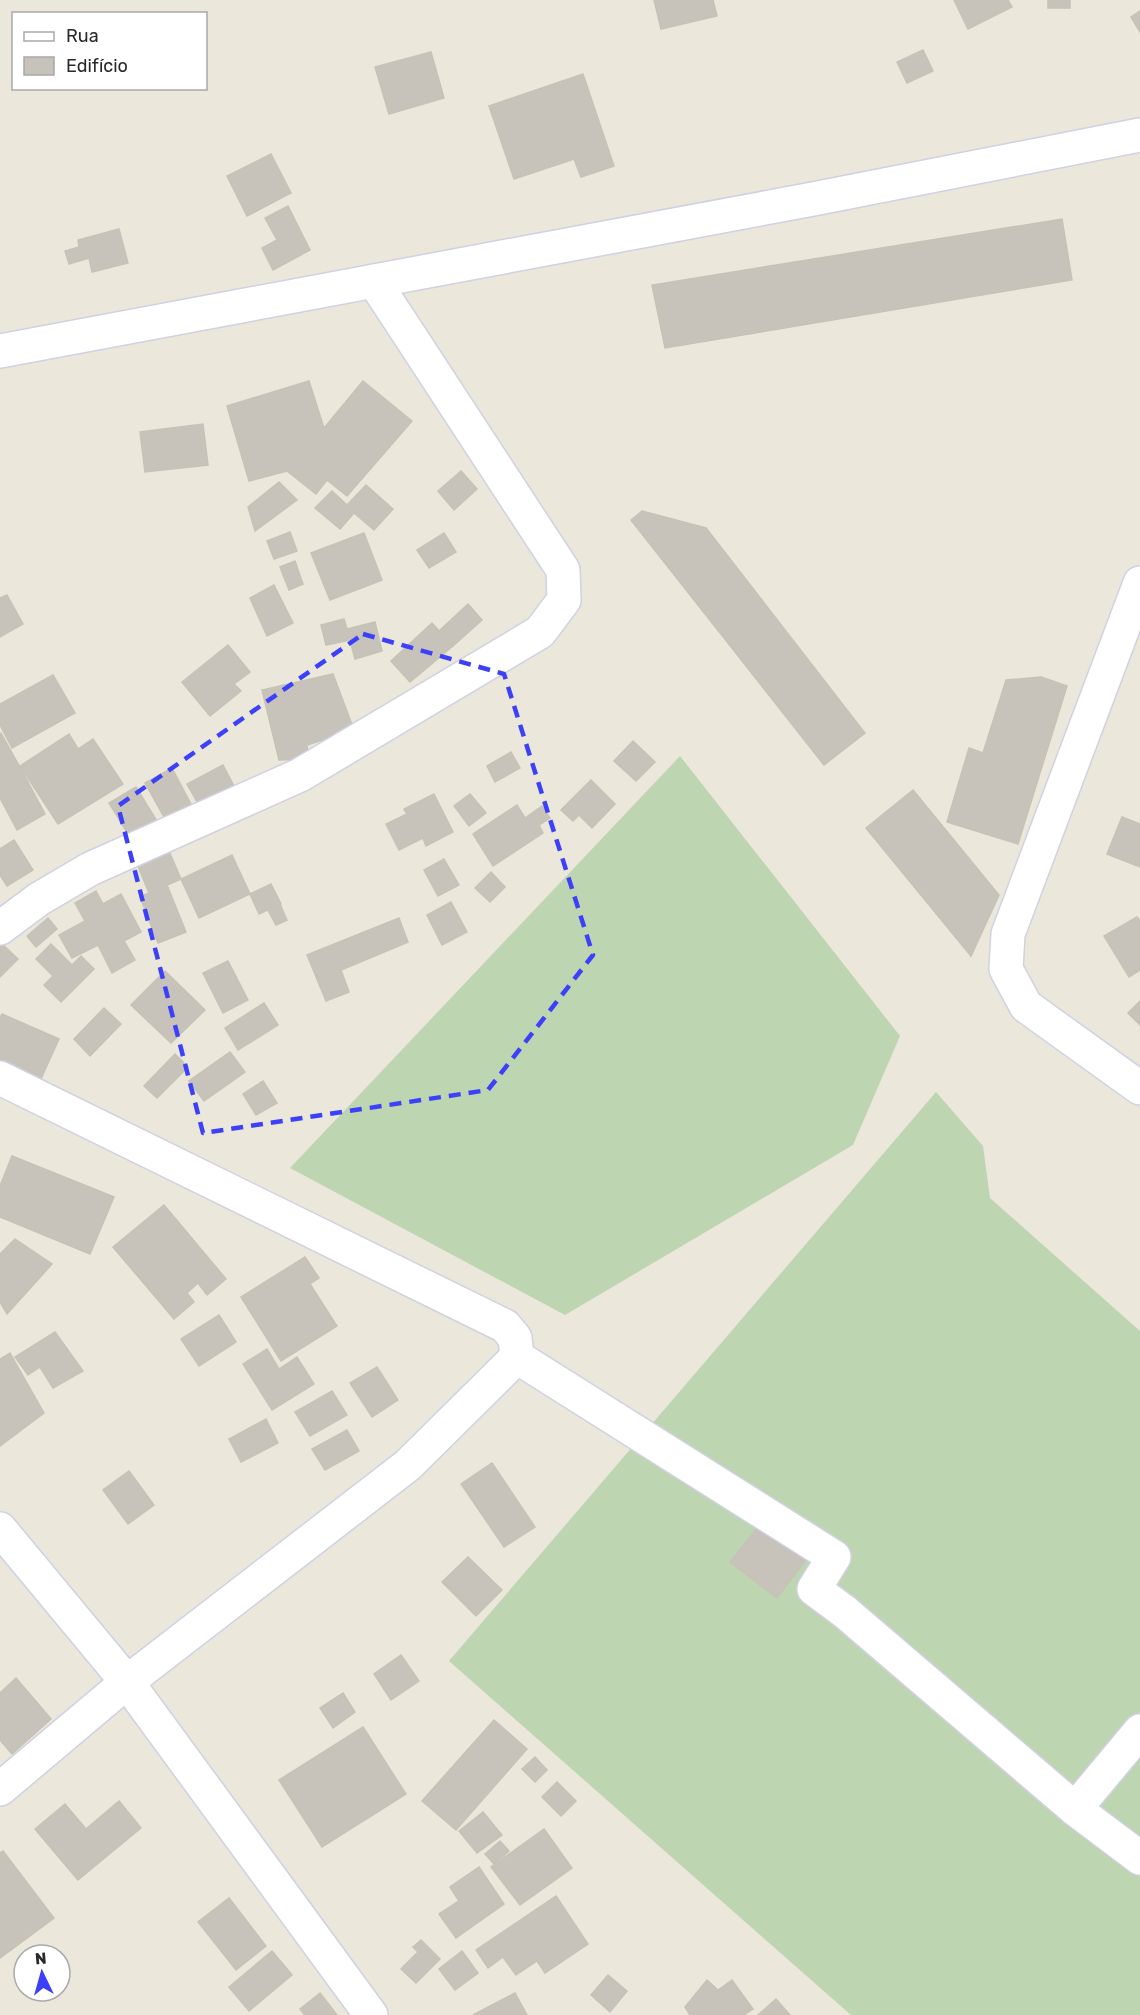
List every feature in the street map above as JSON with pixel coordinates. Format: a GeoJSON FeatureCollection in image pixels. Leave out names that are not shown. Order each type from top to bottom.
{"type":"FeatureCollection","features":[{"type":"Feature","properties":{"kind":"street"},"geometry":{"type":"LineString","coordinates":[[0,351],[1140,135]]}},
{"type":"Feature","properties":{"kind":"street"},"geometry":{"type":"LineString","coordinates":[[0,928],[39,899],[90,869],[300,775],[540,632],[564,600],[563,570],[374,281]]}},
{"type":"Feature","properties":{"kind":"street"},"geometry":{"type":"LineString","coordinates":[[1140,583],[1008,934],[1006,969],[1026,1006],[1140,1088]]}},
{"type":"Feature","properties":{"kind":"street"},"geometry":{"type":"LineString","coordinates":[[0,1078],[505,1326],[515,1338],[517,1358]]}},
{"type":"Feature","properties":{"kind":"street"},"geometry":{"type":"LineString","coordinates":[[0,1789],[127,1682],[408,1465],[517,1358]]}},
{"type":"Feature","properties":{"kind":"street"},"geometry":{"type":"LineString","coordinates":[[517,1358],[834,1557],[814,1589],[845,1612],[1074,1809],[1140,1858]]}},
{"type":"Feature","properties":{"kind":"street"},"geometry":{"type":"LineString","coordinates":[[0,1529],[127,1682],[371,2015]]}},
{"type":"Feature","properties":{"kind":"street"},"geometry":{"type":"LineString","coordinates":[[1074,1809],[1140,1731]]}},
{"type":"Feature","properties":{"kind":"highlighted area"},"geometry":{"type":"Polygon","coordinates":[[[363,634],[504,674],[593,955],[488,1090],[203,1133],[118,806],[363,634]]]}},
{"type":"Feature","properties":{"kind":"green space"},"geometry":{"type":"Polygon","coordinates":[[[680,756],[900,1036],[853,1145],[565,1315],[290,1168],[680,756]]]}},
{"type":"Feature","properties":{"kind":"green space"},"geometry":{"type":"Polygon","coordinates":[[[936,1092],[983,1146],[990,1198],[1140,1331],[1140,2015],[851,2015],[449,1661],[936,1092]]]}},
{"type":"Feature","properties":{"kind":"building"},"geometry":{"type":"Polygon","coordinates":[[[654,0],[713,0],[717,16],[661,29],[654,0]]]}},
{"type":"Feature","properties":{"kind":"building"},"geometry":{"type":"Polygon","coordinates":[[[954,0],[1008,0],[1012,7],[968,29],[954,0]]]}},
{"type":"Feature","properties":{"kind":"building"},"geometry":{"type":"Polygon","coordinates":[[[1048,0],[1070,0],[1070,8],[1048,8],[1048,0]]]}},
{"type":"Feature","properties":{"kind":"building"},"geometry":{"type":"Polygon","coordinates":[[[1140,11],[1140,32],[1131,17],[1140,11]]]}},
{"type":"Feature","properties":{"kind":"building"},"geometry":{"type":"Polygon","coordinates":[[[923,50],[933,71],[907,83],[897,62],[923,50]]]}},
{"type":"Feature","properties":{"kind":"building"},"geometry":{"type":"Polygon","coordinates":[[[431,52],[444,98],[389,114],[375,67],[431,52]]]}},
{"type":"Feature","properties":{"kind":"building"},"geometry":{"type":"Polygon","coordinates":[[[583,74],[614,166],[581,177],[574,159],[514,179],[489,106],[583,74]]]}},
{"type":"Feature","properties":{"kind":"building"},"geometry":{"type":"Polygon","coordinates":[[[271,154],[291,193],[247,216],[227,176],[271,154]]]}},
{"type":"Feature","properties":{"kind":"building"},"geometry":{"type":"Polygon","coordinates":[[[288,206],[310,250],[273,270],[262,248],[277,240],[265,218],[288,206]]]}},
{"type":"Feature","properties":{"kind":"building"},"geometry":{"type":"Polygon","coordinates":[[[1062,219],[1072,280],[665,348],[652,285],[1062,219]]]}},
{"type":"Feature","properties":{"kind":"building"},"geometry":{"type":"Polygon","coordinates":[[[119,229],[128,263],[92,272],[89,258],[69,264],[65,251],[79,247],[78,240],[119,229]]]}},
{"type":"Feature","properties":{"kind":"building"},"geometry":{"type":"Polygon","coordinates":[[[309,381],[324,428],[363,381],[412,421],[347,496],[327,480],[316,494],[287,471],[249,481],[227,406],[309,381]]]}},
{"type":"Feature","properties":{"kind":"building"},"geometry":{"type":"Polygon","coordinates":[[[203,424],[208,465],[145,472],[140,432],[203,424]]]}},
{"type":"Feature","properties":{"kind":"building"},"geometry":{"type":"Polygon","coordinates":[[[461,471],[477,489],[454,510],[438,491],[461,471]]]}},
{"type":"Feature","properties":{"kind":"building"},"geometry":{"type":"Polygon","coordinates":[[[279,482],[297,500],[255,531],[248,507],[279,482]]]}},
{"type":"Feature","properties":{"kind":"building"},"geometry":{"type":"Polygon","coordinates":[[[366,485],[393,509],[374,530],[354,513],[340,529],[315,508],[332,491],[347,505],[366,485]]]}},
{"type":"Feature","properties":{"kind":"building"},"geometry":{"type":"Polygon","coordinates":[[[642,511],[706,528],[865,733],[824,765],[631,520],[642,511]]]}},
{"type":"Feature","properties":{"kind":"building"},"geometry":{"type":"Polygon","coordinates":[[[290,532],[297,551],[274,559],[267,541],[290,532]]]}},
{"type":"Feature","properties":{"kind":"building"},"geometry":{"type":"Polygon","coordinates":[[[364,533],[382,580],[330,600],[311,553],[364,533]]]}},
{"type":"Feature","properties":{"kind":"building"},"geometry":{"type":"Polygon","coordinates":[[[444,533],[456,552],[429,568],[417,550],[444,533]]]}},
{"type":"Feature","properties":{"kind":"building"},"geometry":{"type":"Polygon","coordinates":[[[295,561],[303,584],[289,590],[280,567],[295,561]]]}},
{"type":"Feature","properties":{"kind":"building"},"geometry":{"type":"Polygon","coordinates":[[[274,585],[293,623],[267,636],[250,598],[274,585]]]}},
{"type":"Feature","properties":{"kind":"building"},"geometry":{"type":"Polygon","coordinates":[[[7,595],[23,624],[0,637],[0,598],[7,595]]]}},
{"type":"Feature","properties":{"kind":"building"},"geometry":{"type":"Polygon","coordinates":[[[468,604],[482,620],[453,646],[439,631],[468,604]]]}},
{"type":"Feature","properties":{"kind":"building"},"geometry":{"type":"Polygon","coordinates":[[[344,619],[347,629],[375,622],[382,651],[355,659],[350,640],[326,645],[321,625],[344,619]]]}},
{"type":"Feature","properties":{"kind":"building"},"geometry":{"type":"Polygon","coordinates":[[[432,623],[453,646],[410,682],[391,661],[432,623]]]}},
{"type":"Feature","properties":{"kind":"building"},"geometry":{"type":"Polygon","coordinates":[[[228,645],[250,672],[234,684],[241,691],[210,716],[182,682],[228,645]]]}},
{"type":"Feature","properties":{"kind":"building"},"geometry":{"type":"Polygon","coordinates":[[[333,674],[354,730],[307,745],[308,759],[279,760],[262,690],[333,674]]]}},
{"type":"Feature","properties":{"kind":"building"},"geometry":{"type":"Polygon","coordinates":[[[53,675],[75,713],[12,748],[0,725],[0,704],[53,675]]]}},
{"type":"Feature","properties":{"kind":"building"},"geometry":{"type":"Polygon","coordinates":[[[1041,677],[1067,686],[1018,844],[947,822],[969,748],[983,753],[1006,680],[1041,677]]]}},
{"type":"Feature","properties":{"kind":"building"},"geometry":{"type":"Polygon","coordinates":[[[0,734],[28,782],[0,798],[0,734]]]}},
{"type":"Feature","properties":{"kind":"building"},"geometry":{"type":"Polygon","coordinates":[[[69,734],[78,749],[93,739],[123,784],[58,824],[20,766],[69,734]]]}},
{"type":"Feature","properties":{"kind":"building"},"geometry":{"type":"Polygon","coordinates":[[[633,741],[655,762],[636,781],[614,761],[633,741]]]}},
{"type":"Feature","properties":{"kind":"building"},"geometry":{"type":"Polygon","coordinates":[[[511,752],[520,768],[495,782],[487,766],[511,752]]]}},
{"type":"Feature","properties":{"kind":"building"},"geometry":{"type":"Polygon","coordinates":[[[223,765],[235,788],[200,807],[187,784],[223,765]]]}},
{"type":"Feature","properties":{"kind":"building"},"geometry":{"type":"Polygon","coordinates":[[[172,768],[194,810],[168,824],[145,783],[172,768]]]}},
{"type":"Feature","properties":{"kind":"building"},"geometry":{"type":"Polygon","coordinates":[[[591,780],[615,804],[592,828],[579,815],[573,821],[561,810],[591,780]]]}},
{"type":"Feature","properties":{"kind":"building"},"geometry":{"type":"Polygon","coordinates":[[[28,782],[45,814],[17,830],[0,798],[28,782]]]}},
{"type":"Feature","properties":{"kind":"building"},"geometry":{"type":"Polygon","coordinates":[[[136,787],[160,826],[133,842],[109,803],[136,787]]]}},
{"type":"Feature","properties":{"kind":"building"},"geometry":{"type":"Polygon","coordinates":[[[913,790],[999,895],[971,956],[866,828],[913,790]]]}},
{"type":"Feature","properties":{"kind":"building"},"geometry":{"type":"Polygon","coordinates":[[[434,794],[453,832],[426,846],[423,838],[399,850],[386,824],[407,814],[404,809],[434,794]]]}},
{"type":"Feature","properties":{"kind":"building"},"geometry":{"type":"Polygon","coordinates":[[[470,794],[486,813],[469,826],[454,806],[470,794]]]}},
{"type":"Feature","properties":{"kind":"building"},"geometry":{"type":"Polygon","coordinates":[[[517,805],[525,818],[542,806],[550,818],[539,825],[543,833],[493,866],[473,834],[517,805]]]}},
{"type":"Feature","properties":{"kind":"building"},"geometry":{"type":"Polygon","coordinates":[[[1122,817],[1140,824],[1140,867],[1107,854],[1122,817]]]}},
{"type":"Feature","properties":{"kind":"building"},"geometry":{"type":"Polygon","coordinates":[[[14,840],[33,870],[7,886],[0,875],[0,849],[14,840]]]}},
{"type":"Feature","properties":{"kind":"building"},"geometry":{"type":"Polygon","coordinates":[[[169,851],[181,879],[149,893],[137,864],[169,851]]]}},
{"type":"Feature","properties":{"kind":"building"},"geometry":{"type":"Polygon","coordinates":[[[232,855],[250,894],[199,918],[181,879],[232,855]]]}},
{"type":"Feature","properties":{"kind":"building"},"geometry":{"type":"Polygon","coordinates":[[[444,859],[459,885],[438,896],[424,870],[444,859]]]}},
{"type":"Feature","properties":{"kind":"building"},"geometry":{"type":"Polygon","coordinates":[[[491,872],[505,887],[490,902],[475,888],[491,872]]]}},
{"type":"Feature","properties":{"kind":"building"},"geometry":{"type":"Polygon","coordinates":[[[271,884],[281,904],[259,914],[250,894],[271,884]]]}},
{"type":"Feature","properties":{"kind":"building"},"geometry":{"type":"Polygon","coordinates":[[[167,885],[186,932],[158,943],[140,897],[167,885]]]}},
{"type":"Feature","properties":{"kind":"building"},"geometry":{"type":"Polygon","coordinates":[[[96,891],[103,904],[121,894],[141,932],[124,941],[135,960],[112,973],[98,945],[72,958],[59,935],[85,921],[75,903],[96,891]]]}},
{"type":"Feature","properties":{"kind":"building"},"geometry":{"type":"Polygon","coordinates":[[[451,902],[467,932],[442,945],[427,915],[451,902]]]}},
{"type":"Feature","properties":{"kind":"building"},"geometry":{"type":"Polygon","coordinates":[[[280,904],[287,920],[276,925],[268,910],[280,904]]]}},
{"type":"Feature","properties":{"kind":"building"},"geometry":{"type":"Polygon","coordinates":[[[1137,917],[1140,921],[1140,970],[1129,977],[1104,936],[1137,917]]]}},
{"type":"Feature","properties":{"kind":"building"},"geometry":{"type":"Polygon","coordinates":[[[48,918],[57,929],[36,947],[27,936],[48,918]]]}},
{"type":"Feature","properties":{"kind":"building"},"geometry":{"type":"Polygon","coordinates":[[[399,918],[408,942],[341,970],[349,992],[326,1001],[307,955],[399,918]]]}},
{"type":"Feature","properties":{"kind":"building"},"geometry":{"type":"Polygon","coordinates":[[[0,942],[18,959],[0,977],[0,942]]]}},
{"type":"Feature","properties":{"kind":"building"},"geometry":{"type":"Polygon","coordinates":[[[51,944],[72,965],[81,956],[94,969],[61,1002],[44,985],[53,976],[36,959],[51,944]]]}},
{"type":"Feature","properties":{"kind":"building"},"geometry":{"type":"Polygon","coordinates":[[[228,961],[248,1000],[223,1013],[203,973],[228,961]]]}},
{"type":"Feature","properties":{"kind":"building"},"geometry":{"type":"Polygon","coordinates":[[[165,971],[205,1010],[171,1043],[131,1005],[165,971]]]}},
{"type":"Feature","properties":{"kind":"building"},"geometry":{"type":"Polygon","coordinates":[[[1140,1001],[1140,1025],[1128,1013],[1140,1001]]]}},
{"type":"Feature","properties":{"kind":"building"},"geometry":{"type":"Polygon","coordinates":[[[264,1003],[278,1025],[238,1050],[225,1028],[264,1003]]]}},
{"type":"Feature","properties":{"kind":"building"},"geometry":{"type":"Polygon","coordinates":[[[104,1008],[121,1024],[90,1056],[74,1039],[104,1008]]]}},
{"type":"Feature","properties":{"kind":"building"},"geometry":{"type":"Polygon","coordinates":[[[2,1014],[59,1039],[40,1081],[0,1063],[0,1018],[2,1014]]]}},
{"type":"Feature","properties":{"kind":"building"},"geometry":{"type":"Polygon","coordinates":[[[230,1052],[245,1072],[204,1101],[189,1081],[230,1052]]]}},
{"type":"Feature","properties":{"kind":"building"},"geometry":{"type":"Polygon","coordinates":[[[175,1054],[188,1067],[157,1098],[144,1086],[175,1054]]]}},
{"type":"Feature","properties":{"kind":"building"},"geometry":{"type":"Polygon","coordinates":[[[263,1081],[277,1103],[256,1115],[243,1094],[263,1081]]]}},
{"type":"Feature","properties":{"kind":"building"},"geometry":{"type":"Polygon","coordinates":[[[12,1156],[114,1197],[90,1254],[0,1217],[0,1186],[12,1156]]]}},
{"type":"Feature","properties":{"kind":"building"},"geometry":{"type":"Polygon","coordinates":[[[164,1205],[226,1279],[207,1295],[198,1283],[187,1293],[194,1302],[174,1319],[113,1247],[164,1205]]]}},
{"type":"Feature","properties":{"kind":"building"},"geometry":{"type":"Polygon","coordinates":[[[15,1239],[52,1264],[7,1314],[0,1302],[0,1254],[15,1239]]]}},
{"type":"Feature","properties":{"kind":"building"},"geometry":{"type":"Polygon","coordinates":[[[305,1257],[319,1278],[310,1284],[337,1326],[281,1361],[241,1297],[305,1257]]]}},
{"type":"Feature","properties":{"kind":"building"},"geometry":{"type":"Polygon","coordinates":[[[219,1315],[236,1342],[199,1366],[181,1339],[219,1315]]]}},
{"type":"Feature","properties":{"kind":"building"},"geometry":{"type":"Polygon","coordinates":[[[55,1332],[83,1371],[53,1388],[40,1367],[28,1375],[15,1357],[55,1332]]]}},
{"type":"Feature","properties":{"kind":"building"},"geometry":{"type":"Polygon","coordinates":[[[267,1349],[279,1369],[297,1357],[314,1384],[272,1410],[243,1364],[267,1349]]]}},
{"type":"Feature","properties":{"kind":"building"},"geometry":{"type":"Polygon","coordinates":[[[10,1353],[44,1413],[0,1446],[0,1359],[10,1353]]]}},
{"type":"Feature","properties":{"kind":"building"},"geometry":{"type":"Polygon","coordinates":[[[377,1367],[398,1400],[372,1417],[350,1383],[377,1367]]]}},
{"type":"Feature","properties":{"kind":"building"},"geometry":{"type":"Polygon","coordinates":[[[332,1391],[347,1415],[310,1436],[295,1412],[332,1391]]]}},
{"type":"Feature","properties":{"kind":"building"},"geometry":{"type":"Polygon","coordinates":[[[266,1419],[278,1443],[241,1462],[229,1439],[266,1419]]]}},
{"type":"Feature","properties":{"kind":"building"},"geometry":{"type":"Polygon","coordinates":[[[347,1430],[359,1451],[325,1470],[312,1449],[347,1430]]]}},
{"type":"Feature","properties":{"kind":"building"},"geometry":{"type":"Polygon","coordinates":[[[492,1463],[535,1527],[504,1547],[461,1484],[492,1463]]]}},
{"type":"Feature","properties":{"kind":"building"},"geometry":{"type":"Polygon","coordinates":[[[129,1471],[154,1505],[128,1524],[103,1490],[129,1471]]]}},
{"type":"Feature","properties":{"kind":"building"},"geometry":{"type":"Polygon","coordinates":[[[759,1526],[805,1561],[777,1598],[730,1562],[759,1526]]]}},
{"type":"Feature","properties":{"kind":"building"},"geometry":{"type":"Polygon","coordinates":[[[468,1557],[502,1590],[476,1616],[442,1582],[468,1557]]]}},
{"type":"Feature","properties":{"kind":"building"},"geometry":{"type":"Polygon","coordinates":[[[401,1655],[419,1681],[391,1700],[374,1674],[401,1655]]]}},
{"type":"Feature","properties":{"kind":"building"},"geometry":{"type":"Polygon","coordinates":[[[16,1678],[51,1719],[12,1754],[0,1740],[0,1693],[16,1678]]]}},
{"type":"Feature","properties":{"kind":"building"},"geometry":{"type":"Polygon","coordinates":[[[343,1693],[355,1712],[333,1728],[320,1708],[343,1693]]]}},
{"type":"Feature","properties":{"kind":"building"},"geometry":{"type":"Polygon","coordinates":[[[494,1720],[527,1749],[456,1830],[422,1801],[494,1720]]]}},
{"type":"Feature","properties":{"kind":"building"},"geometry":{"type":"Polygon","coordinates":[[[363,1727],[406,1794],[322,1847],[279,1780],[363,1727]]]}},
{"type":"Feature","properties":{"kind":"building"},"geometry":{"type":"Polygon","coordinates":[[[535,1757],[547,1770],[535,1782],[522,1769],[535,1757]]]}},
{"type":"Feature","properties":{"kind":"building"},"geometry":{"type":"Polygon","coordinates":[[[557,1782],[576,1801],[561,1816],[542,1797],[557,1782]]]}},
{"type":"Feature","properties":{"kind":"building"},"geometry":{"type":"Polygon","coordinates":[[[119,1801],[141,1828],[78,1880],[35,1829],[65,1804],[86,1829],[119,1801]]]}},
{"type":"Feature","properties":{"kind":"building"},"geometry":{"type":"Polygon","coordinates":[[[483,1812],[502,1835],[477,1853],[459,1831],[483,1812]]]}},
{"type":"Feature","properties":{"kind":"building"},"geometry":{"type":"Polygon","coordinates":[[[544,1829],[572,1868],[520,1905],[491,1867],[544,1829]]]}},
{"type":"Feature","properties":{"kind":"building"},"geometry":{"type":"Polygon","coordinates":[[[500,1841],[509,1851],[494,1864],[485,1854],[500,1841]]]}},
{"type":"Feature","properties":{"kind":"building"},"geometry":{"type":"Polygon","coordinates":[[[3,1851],[54,1918],[20,1943],[12,1943],[12,1949],[0,1958],[0,1853],[3,1851]]]}},
{"type":"Feature","properties":{"kind":"building"},"geometry":{"type":"Polygon","coordinates":[[[479,1867],[504,1904],[456,1938],[439,1914],[459,1901],[450,1887],[479,1867]]]}},
{"type":"Feature","properties":{"kind":"building"},"geometry":{"type":"Polygon","coordinates":[[[556,1896],[588,1944],[545,1973],[537,1961],[516,1975],[503,1957],[488,1968],[476,1950],[556,1896]]]}},
{"type":"Feature","properties":{"kind":"building"},"geometry":{"type":"Polygon","coordinates":[[[229,1898],[266,1946],[236,1970],[198,1922],[229,1898]]]}},
{"type":"Feature","properties":{"kind":"building"},"geometry":{"type":"Polygon","coordinates":[[[421,1940],[440,1959],[416,1983],[401,1969],[418,1952],[413,1947],[421,1940]]]}},
{"type":"Feature","properties":{"kind":"building"},"geometry":{"type":"Polygon","coordinates":[[[272,1951],[292,1975],[249,2011],[229,1987],[272,1951]]]}},
{"type":"Feature","properties":{"kind":"building"},"geometry":{"type":"Polygon","coordinates":[[[462,1951],[478,1973],[455,1990],[439,1969],[462,1951]]]}},
{"type":"Feature","properties":{"kind":"building"},"geometry":{"type":"Polygon","coordinates":[[[608,1975],[627,1991],[610,2012],[591,1995],[608,1975]]]}},
{"type":"Feature","properties":{"kind":"building"},"geometry":{"type":"Polygon","coordinates":[[[707,1980],[718,1990],[732,1980],[753,2009],[744,2015],[690,2015],[685,2007],[707,1980]]]}},
{"type":"Feature","properties":{"kind":"building"},"geometry":{"type":"Polygon","coordinates":[[[320,1993],[337,2015],[305,2015],[300,2009],[320,1993]]]}},
{"type":"Feature","properties":{"kind":"building"},"geometry":{"type":"Polygon","coordinates":[[[515,1993],[527,2015],[473,2015],[515,1993]]]}},
{"type":"Feature","properties":{"kind":"building"},"geometry":{"type":"Polygon","coordinates":[[[776,1999],[790,2015],[758,2015],[776,1999]]]}}]}
